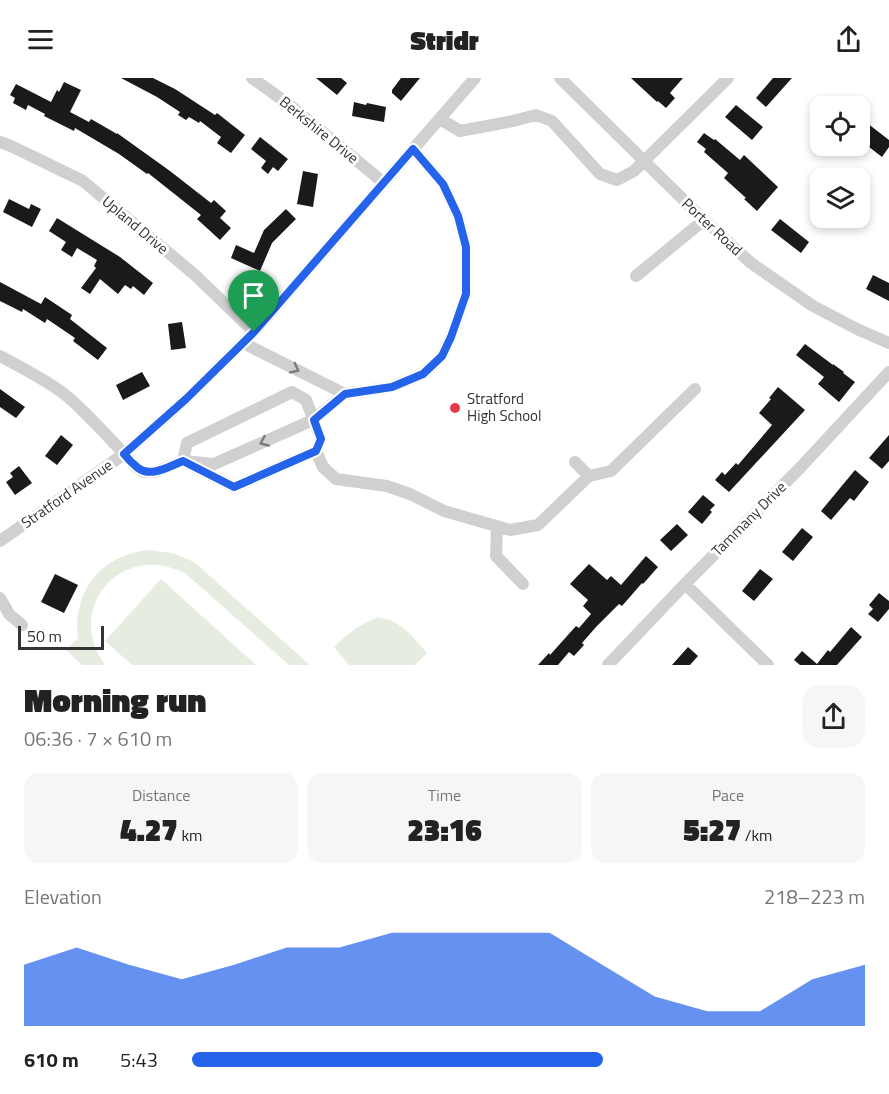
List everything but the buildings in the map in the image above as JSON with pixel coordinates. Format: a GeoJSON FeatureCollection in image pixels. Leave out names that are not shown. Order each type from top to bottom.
{"type":"FeatureCollection","features":[{"type":"Feature","properties":{"kind":"street","name":"Berkshire Drive"},"geometry":{"type":"LineString","coordinates":[[252,78],[287,103],[384,183]]}},
{"type":"Feature","properties":{"kind":"street","name":"Stratford Avenue"},"geometry":{"type":"LineString","coordinates":[[0,541],[124,454],[186,399],[254,332],[475,78]]}},
{"type":"Feature","properties":{"kind":"street","name":"Porter Road"},"geometry":{"type":"LineString","coordinates":[[560,78],[644,162],[751,263],[813,306],[889,343]]}},
{"type":"Feature","properties":{"kind":"street"},"geometry":{"type":"LineString","coordinates":[[440,119],[460,131],[537,115],[552,121],[600,174],[617,180],[634,171],[644,162],[728,78]]}},
{"type":"Feature","properties":{"kind":"street","name":"Upland Drive"},"geometry":{"type":"LineString","coordinates":[[0,142],[83,181],[195,275],[254,332]]}},
{"type":"Feature","properties":{"kind":"street"},"geometry":{"type":"LineString","coordinates":[[0,356],[22,367],[66,396],[99,426],[137,468],[144,472],[155,472],[183,461],[214,464],[314,420],[345,394],[392,387],[423,374],[442,356],[466,294],[466,247],[458,216],[443,184],[413,149]]}},
{"type":"Feature","properties":{"kind":"street"},"geometry":{"type":"LineString","coordinates":[[636,276],[704,220]]}},
{"type":"Feature","properties":{"kind":"street"},"geometry":{"type":"LineString","coordinates":[[243,343],[345,394]]}},
{"type":"Feature","properties":{"kind":"street","name":"Tammany Drive"},"geometry":{"type":"LineString","coordinates":[[608,665],[801,468],[889,372]]}},
{"type":"Feature","properties":{"kind":"street"},"geometry":{"type":"LineString","coordinates":[[316,451],[324,466],[336,479],[387,486],[410,494],[444,511],[510,530],[538,525],[589,476],[611,471],[695,389]]}},
{"type":"Feature","properties":{"kind":"street"},"geometry":{"type":"LineString","coordinates":[[292,392],[306,400],[321,439],[316,451],[234,487],[183,461],[187,443],[292,392]]}},
{"type":"Feature","properties":{"kind":"street"},"geometry":{"type":"LineString","coordinates":[[575,462],[589,476]]}},
{"type":"Feature","properties":{"kind":"street"},"geometry":{"type":"LineString","coordinates":[[497,527],[496,556],[523,584]]}},
{"type":"Feature","properties":{"kind":"street"},"geometry":{"type":"LineString","coordinates":[[685,584],[768,665]]}},
{"type":"Feature","properties":{"kind":"street"},"geometry":{"type":"LineString","coordinates":[[0,598],[9,614],[22,625]]}},
{"type":"Feature","properties":{"kind":"shaded area"},"geometry":{"type":"Polygon","coordinates":[[[148,550],[172,553],[194,562],[310,665],[289,665],[186,574],[163,566],[141,566],[122,573],[106,585],[96,602],[91,622],[94,643],[105,665],[82,665],[66,650],[76,640],[78,641],[77,623],[80,607],[92,579],[116,560],[148,550]]]}},
{"type":"Feature","properties":{"kind":"shaded area"},"geometry":{"type":"Polygon","coordinates":[[[161,579],[256,665],[132,665],[105,641],[161,579]]]}},
{"type":"Feature","properties":{"kind":"shaded area"},"geometry":{"type":"Polygon","coordinates":[[[378,617],[400,626],[427,653],[415,665],[349,665],[334,647],[354,629],[378,617]]]}},
{"type":"Feature","properties":{"kind":"place","name":"Stratford High School"},"geometry":{"type":"Point","coordinates":[455,408]}},
{"type":"Feature","properties":{"kind":"route"},"geometry":{"type":"LineString","coordinates":[[413,149],[443,184],[458,216],[466,247],[466,294],[442,356],[423,374],[392,387],[345,394],[314,420],[321,439],[316,451],[234,487],[183,461],[155,472],[144,472],[137,468],[124,454],[186,399],[254,332],[413,149]]}}]}
